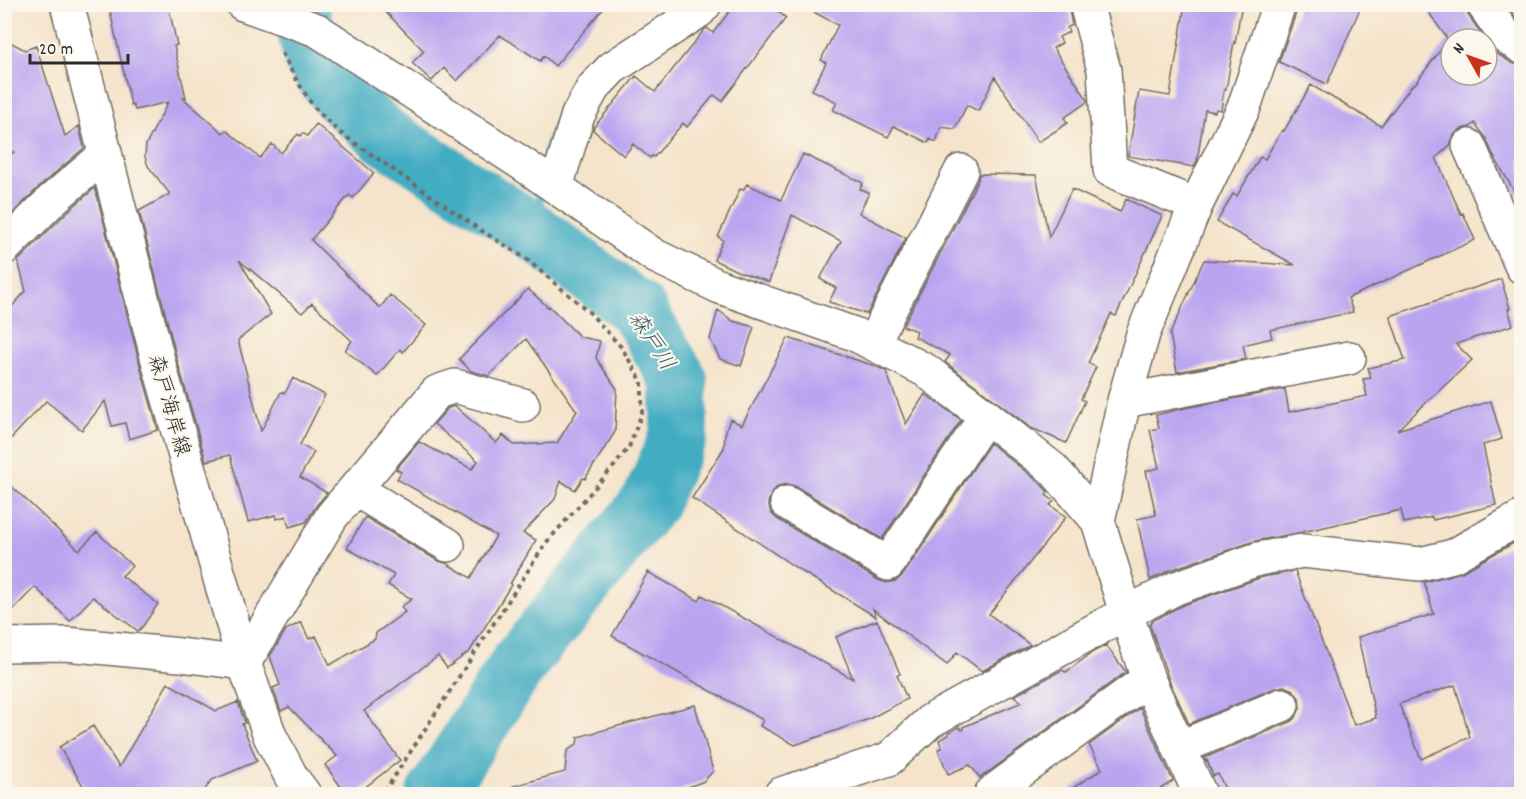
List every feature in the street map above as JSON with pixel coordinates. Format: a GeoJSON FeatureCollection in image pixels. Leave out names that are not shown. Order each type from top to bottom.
{"type":"FeatureCollection","features":[{"type":"Feature","properties":{"kind":"street","name":"森戸海岸線"},"geometry":{"type":"LineString","coordinates":[[67,4],[160,368],[244,663],[270,736],[292,778],[304,795]]}},
{"type":"Feature","properties":{"kind":"street"},"geometry":{"type":"LineString","coordinates":[[243,4],[314,30],[524,165],[656,256],[720,286],[854,334],[925,370],[1053,470],[1098,521],[1148,679],[1200,795]]}},
{"type":"Feature","properties":{"kind":"street"},"geometry":{"type":"LineString","coordinates":[[554,185],[578,115],[593,88],[612,68],[699,11],[705,4]]}},
{"type":"Feature","properties":{"kind":"street"},"geometry":{"type":"LineString","coordinates":[[1086,4],[1104,70],[1110,170],[1196,205]]}},
{"type":"Feature","properties":{"kind":"street"},"geometry":{"type":"LineString","coordinates":[[1098,521],[1124,401],[1143,334],[1196,205],[1244,107],[1279,4]]}},
{"type":"Feature","properties":{"kind":"street"},"geometry":{"type":"LineString","coordinates":[[1483,4],[1507,38],[1521,47]]}},
{"type":"Feature","properties":{"kind":"street"},"geometry":{"type":"LineString","coordinates":[[1469,146],[1521,267]]}},
{"type":"Feature","properties":{"kind":"street"},"geometry":{"type":"LineString","coordinates":[[4,248],[53,199],[105,154]]}},
{"type":"Feature","properties":{"kind":"street"},"geometry":{"type":"LineString","coordinates":[[873,343],[961,171]]}},
{"type":"Feature","properties":{"kind":"street"},"geometry":{"type":"LineString","coordinates":[[1124,401],[1349,358]]}},
{"type":"Feature","properties":{"kind":"street"},"geometry":{"type":"LineString","coordinates":[[4,645],[66,644],[180,654],[244,663],[332,516],[437,392],[455,386],[522,405]]}},
{"type":"Feature","properties":{"kind":"street"},"geometry":{"type":"LineString","coordinates":[[787,503],[888,564],[986,416]]}},
{"type":"Feature","properties":{"kind":"street"},"geometry":{"type":"LineString","coordinates":[[355,489],[448,545]]}},
{"type":"Feature","properties":{"kind":"street"},"geometry":{"type":"LineString","coordinates":[[781,795],[889,759],[930,721],[1176,588],[1257,559],[1303,551],[1420,564],[1452,556],[1521,517]]}},
{"type":"Feature","properties":{"kind":"street"},"geometry":{"type":"LineString","coordinates":[[991,795],[1148,679]]}},
{"type":"Feature","properties":{"kind":"street"},"geometry":{"type":"LineString","coordinates":[[1179,748],[1282,705]]}},
{"type":"Feature","properties":{"kind":"building"},"geometry":{"type":"Polygon","coordinates":[[[138,4],[168,4],[177,45],[174,46],[186,98],[183,98],[223,133],[226,130],[260,158],[272,144],[281,153],[298,134],[300,136],[303,133],[307,136],[316,124],[374,173],[353,198],[349,195],[311,240],[380,308],[390,295],[426,325],[403,352],[400,349],[377,376],[345,350],[352,341],[312,303],[302,313],[239,260],[271,314],[238,340],[261,431],[281,392],[285,393],[293,378],[325,395],[300,445],[314,452],[300,477],[327,493],[306,522],[289,527],[286,516],[277,519],[276,515],[248,522],[230,455],[206,461],[139,211],[170,194],[148,166],[145,157],[146,145],[168,102],[135,110],[131,105],[110,11],[138,4]]]}},
{"type":"Feature","properties":{"kind":"building"},"geometry":{"type":"Polygon","coordinates":[[[378,4],[607,4],[555,66],[544,56],[540,61],[500,35],[457,81],[444,68],[432,81],[412,63],[424,51],[378,4]]]}},
{"type":"Feature","properties":{"kind":"building"},"geometry":{"type":"Polygon","coordinates":[[[735,4],[768,4],[786,18],[722,101],[714,95],[687,127],[683,123],[654,157],[650,158],[633,144],[624,156],[593,130],[636,76],[655,92],[704,30],[707,28],[713,33],[735,4]]]}},
{"type":"Feature","properties":{"kind":"building"},"geometry":{"type":"Polygon","coordinates":[[[799,4],[1068,4],[1072,25],[1067,28],[1069,32],[1059,37],[1062,43],[1053,48],[1087,102],[1064,118],[1068,123],[1038,142],[995,77],[978,111],[967,105],[955,129],[941,127],[936,142],[930,139],[928,143],[894,126],[888,137],[833,110],[837,102],[812,90],[826,63],[821,60],[838,25],[799,4]]]}},
{"type":"Feature","properties":{"kind":"building"},"geometry":{"type":"Polygon","coordinates":[[[1185,4],[1242,4],[1221,110],[1216,109],[1215,112],[1205,110],[1197,161],[1194,167],[1128,156],[1139,91],[1170,96],[1185,4]]]}},
{"type":"Feature","properties":{"kind":"building"},"geometry":{"type":"Polygon","coordinates":[[[1297,4],[1362,4],[1327,84],[1279,62],[1297,4]]]}},
{"type":"Feature","properties":{"kind":"building"},"geometry":{"type":"Polygon","coordinates":[[[1423,4],[1464,4],[1476,27],[1439,27],[1423,4]]]}},
{"type":"Feature","properties":{"kind":"building"},"geometry":{"type":"Polygon","coordinates":[[[1506,4],[1521,4],[1521,25],[1520,24],[1506,4]]]}},
{"type":"Feature","properties":{"kind":"building"},"geometry":{"type":"Polygon","coordinates":[[[4,39],[25,50],[36,46],[65,136],[79,126],[84,148],[41,185],[6,220],[4,215],[4,159],[14,152],[4,137],[4,39]]]}},
{"type":"Feature","properties":{"kind":"building"},"geometry":{"type":"Polygon","coordinates":[[[1439,52],[1439,87],[1499,87],[1499,55],[1521,66],[1521,203],[1493,155],[1486,138],[1475,123],[1461,129],[1454,135],[1450,145],[1436,158],[1475,240],[1348,298],[1353,312],[1270,330],[1272,338],[1243,345],[1246,359],[1177,372],[1170,334],[1204,260],[1295,265],[1217,222],[1233,194],[1237,196],[1260,157],[1265,159],[1311,85],[1381,126],[1439,52]]]}},
{"type":"Feature","properties":{"kind":"building"},"geometry":{"type":"Polygon","coordinates":[[[803,154],[863,183],[860,189],[869,193],[859,213],[906,238],[867,314],[829,302],[836,288],[820,279],[841,241],[792,215],[769,282],[714,260],[723,240],[718,237],[740,189],[743,190],[747,184],[781,200],[803,154]]]}},
{"type":"Feature","properties":{"kind":"building"},"geometry":{"type":"Polygon","coordinates":[[[979,174],[1036,175],[1049,237],[1072,189],[1120,212],[1126,199],[1162,216],[1116,316],[1111,314],[1088,363],[1096,367],[1081,399],[1085,401],[1066,443],[1031,428],[945,362],[950,355],[915,337],[917,331],[903,326],[979,174]]]}},
{"type":"Feature","properties":{"kind":"building"},"geometry":{"type":"Polygon","coordinates":[[[95,188],[158,430],[129,439],[125,423],[112,426],[105,401],[82,430],[46,401],[4,446],[4,315],[26,291],[18,261],[66,213],[95,188]]]}},
{"type":"Feature","properties":{"kind":"building"},"geometry":{"type":"Polygon","coordinates":[[[1501,279],[1513,325],[1456,344],[1472,360],[1397,430],[1491,401],[1502,439],[1483,445],[1496,505],[1433,520],[1432,517],[1404,523],[1401,510],[1255,541],[1170,570],[1150,580],[1137,519],[1156,515],[1146,471],[1159,468],[1150,430],[1159,428],[1156,415],[1285,389],[1289,412],[1367,396],[1363,379],[1371,378],[1368,368],[1405,360],[1390,316],[1501,279]]]}},
{"type":"Feature","properties":{"kind":"building"},"geometry":{"type":"Polygon","coordinates":[[[528,289],[580,337],[600,341],[596,358],[617,389],[615,432],[585,479],[583,478],[575,490],[561,481],[555,499],[523,533],[536,540],[470,651],[447,668],[438,656],[364,711],[400,760],[355,795],[347,795],[325,765],[337,756],[289,707],[281,711],[273,688],[280,685],[270,656],[286,630],[301,622],[309,639],[316,636],[330,665],[375,639],[376,633],[405,612],[401,607],[412,599],[388,585],[394,575],[347,548],[365,517],[471,578],[496,536],[397,479],[401,472],[396,469],[419,442],[472,469],[478,461],[434,424],[448,408],[455,406],[496,443],[503,435],[514,445],[557,443],[577,411],[526,339],[489,376],[471,371],[459,359],[528,289]]]}},
{"type":"Feature","properties":{"kind":"building"},"geometry":{"type":"Polygon","coordinates":[[[718,310],[733,321],[754,327],[741,366],[720,359],[710,339],[718,310]]]}},
{"type":"Feature","properties":{"kind":"building"},"geometry":{"type":"Polygon","coordinates":[[[788,338],[886,371],[906,424],[925,394],[961,420],[882,539],[797,487],[788,484],[778,486],[771,494],[768,503],[771,513],[777,519],[878,580],[887,583],[896,581],[904,574],[990,443],[1040,483],[1048,492],[1046,495],[1054,501],[1050,505],[1066,517],[989,614],[1030,645],[982,671],[957,652],[947,665],[873,609],[876,617],[798,569],[692,498],[724,448],[725,434],[730,419],[742,425],[788,338]]]}},
{"type":"Feature","properties":{"kind":"building"},"geometry":{"type":"Polygon","coordinates":[[[4,479],[79,550],[97,532],[132,566],[122,576],[158,604],[138,631],[93,597],[70,621],[35,587],[4,619],[4,479]]]}},
{"type":"Feature","properties":{"kind":"building"},"geometry":{"type":"Polygon","coordinates":[[[1521,539],[1521,795],[1228,795],[1218,774],[1213,776],[1204,758],[1290,722],[1296,717],[1300,708],[1299,698],[1293,690],[1284,686],[1275,688],[1189,724],[1169,680],[1150,625],[1152,621],[1183,605],[1263,577],[1295,571],[1354,725],[1376,718],[1358,637],[1434,614],[1424,582],[1462,572],[1521,539]],[[1455,685],[1399,704],[1421,759],[1470,737],[1455,685]]]}},
{"type":"Feature","properties":{"kind":"building"},"geometry":{"type":"Polygon","coordinates":[[[648,572],[699,601],[702,595],[853,679],[836,637],[877,620],[900,674],[897,675],[907,699],[869,719],[795,745],[760,726],[763,720],[612,636],[648,572]]]}},
{"type":"Feature","properties":{"kind":"building"},"geometry":{"type":"Polygon","coordinates":[[[1106,645],[1126,672],[980,778],[970,765],[948,774],[938,749],[942,748],[939,740],[959,727],[962,730],[963,727],[1022,702],[1014,696],[1062,670],[1066,672],[1106,645]]]}},
{"type":"Feature","properties":{"kind":"building"},"geometry":{"type":"Polygon","coordinates":[[[168,683],[216,711],[238,702],[245,723],[242,724],[257,761],[212,780],[201,795],[89,795],[59,747],[93,726],[119,767],[168,683]]]}},
{"type":"Feature","properties":{"kind":"building"},"geometry":{"type":"Polygon","coordinates":[[[695,705],[713,771],[704,781],[668,795],[514,795],[513,786],[565,772],[567,751],[577,744],[578,737],[695,705]]]}},
{"type":"Feature","properties":{"kind":"building"},"geometry":{"type":"Polygon","coordinates":[[[1140,708],[1173,781],[1151,795],[1062,795],[1102,769],[1089,745],[1140,708]]]}},
{"type":"Feature","properties":{"kind":"waterway","name":"森戸川"},"geometry":{"type":"LineString","coordinates":[[299,4],[313,59],[341,98],[385,136],[534,232],[637,309],[679,380],[679,435],[650,502],[519,663],[435,794]]}},
{"type":"Feature","properties":{"kind":"waterway"},"geometry":{"type":"LineString","coordinates":[[544,172],[548,148],[567,100],[584,71],[601,59]]}},
{"type":"Feature","properties":{"kind":"waterway"},"geometry":{"type":"LineString","coordinates":[[534,232],[542,186]]}}]}
